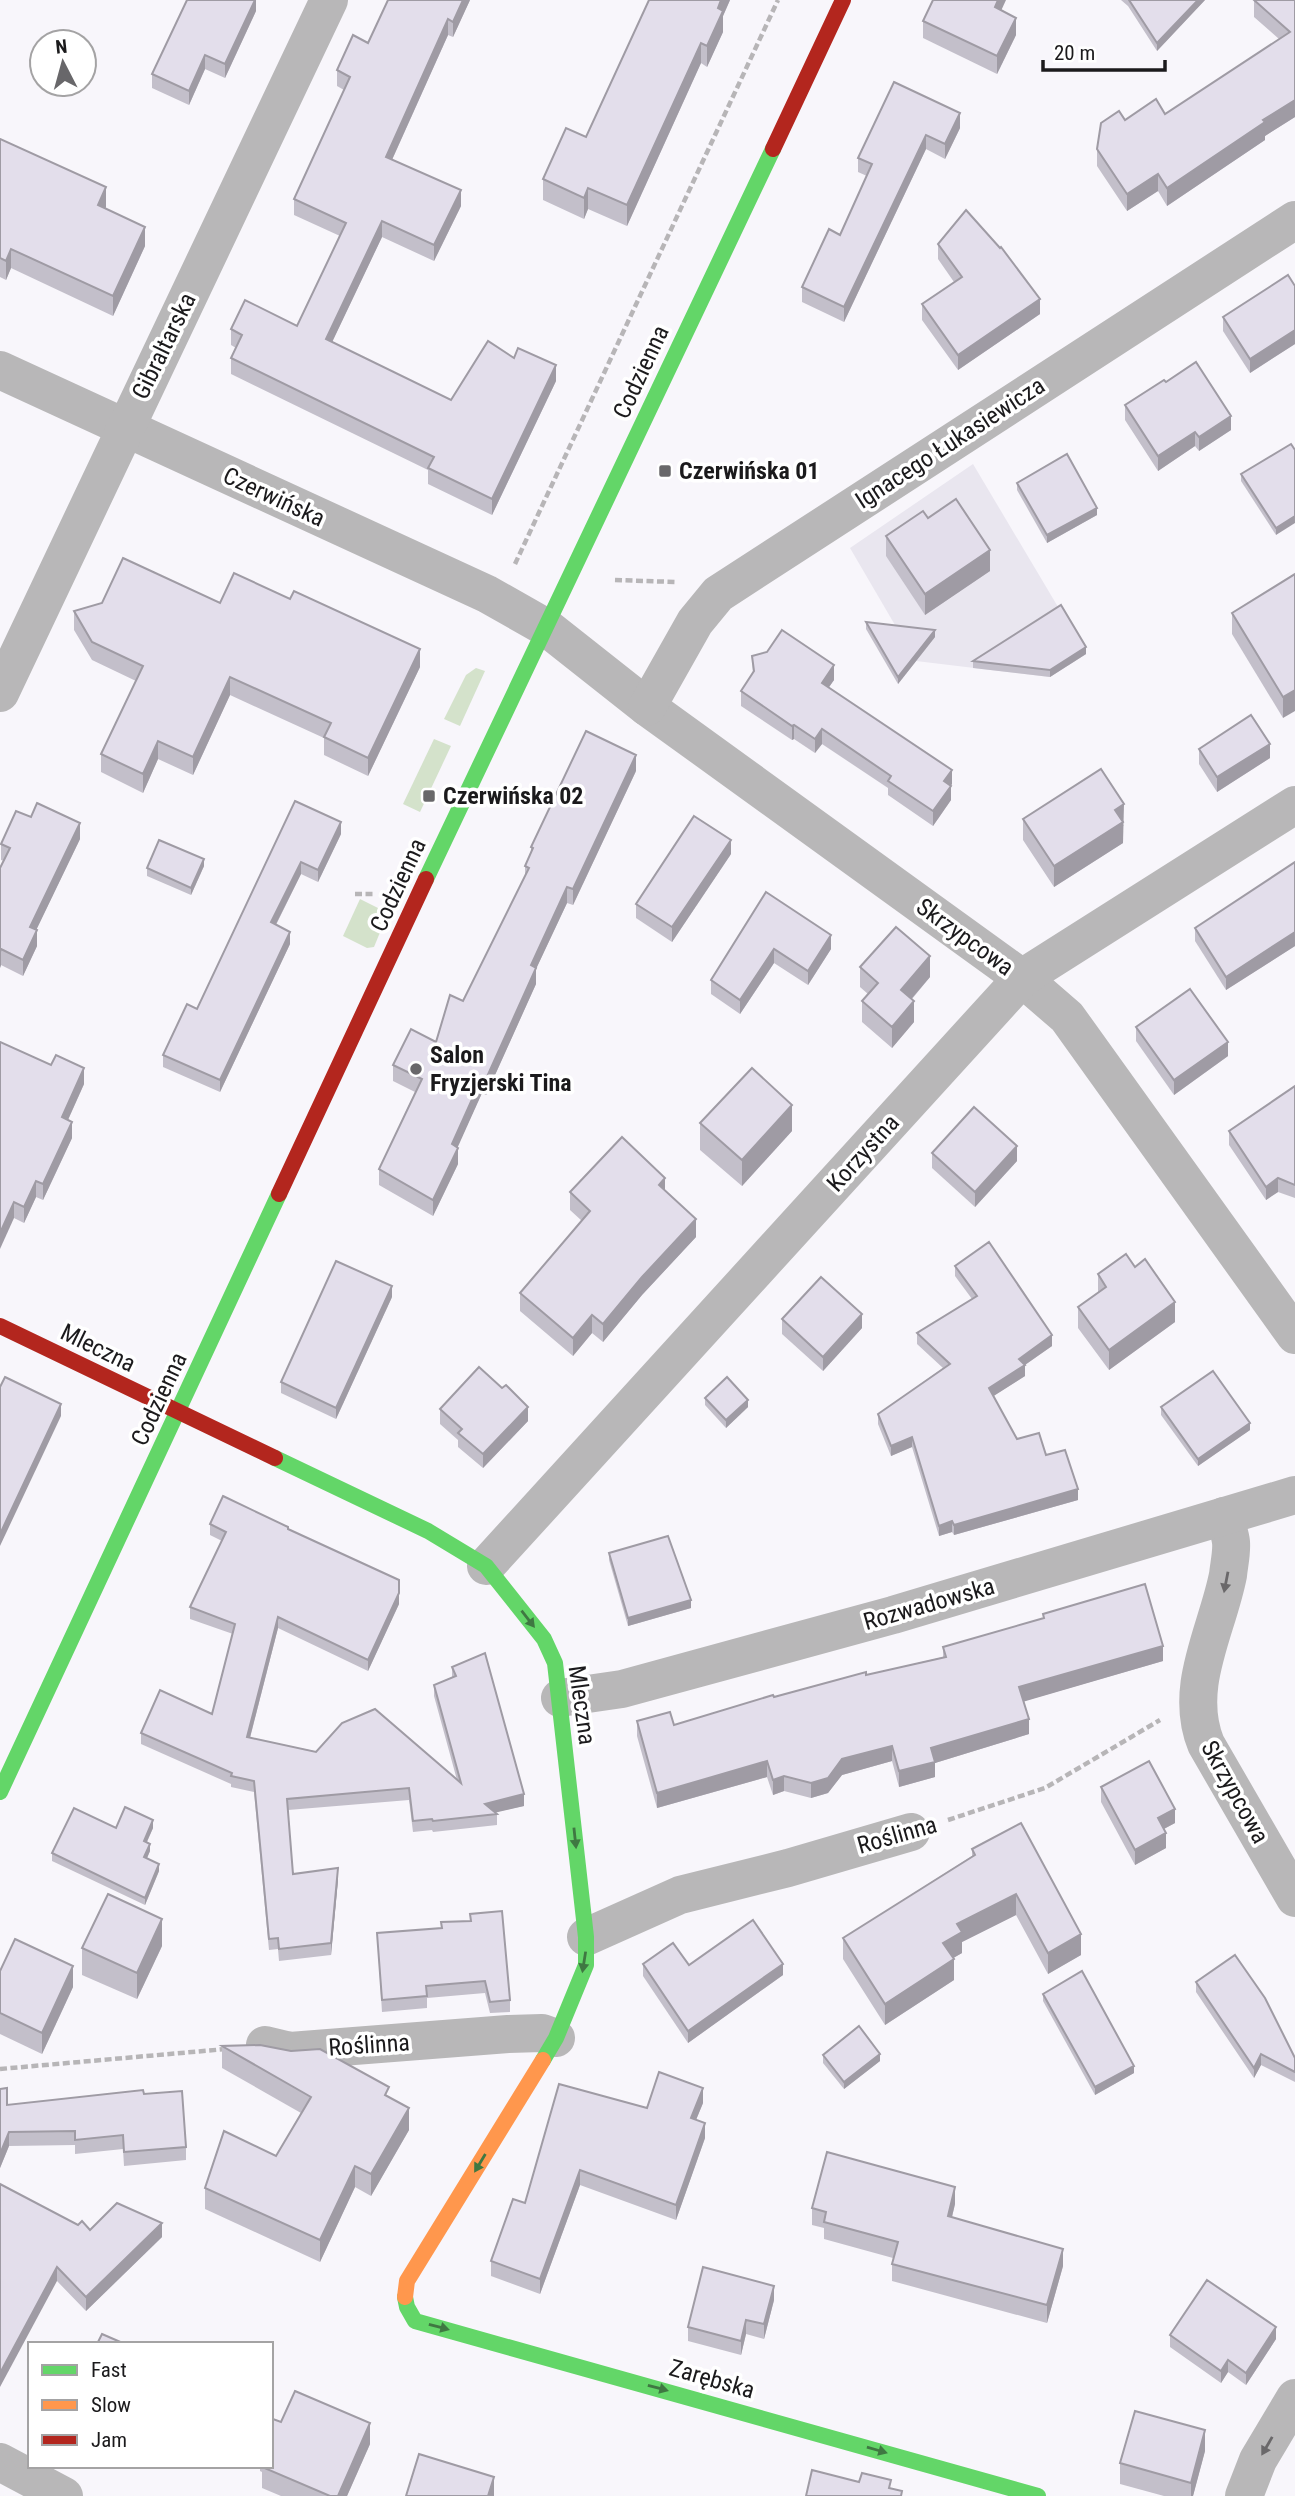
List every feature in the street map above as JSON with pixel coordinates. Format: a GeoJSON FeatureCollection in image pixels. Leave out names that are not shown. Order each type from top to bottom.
{"type":"FeatureCollection","features":[{"type":"Feature","properties":{"kind":"street","name":"Gibraltarska"},"geometry":{"type":"LineString","coordinates":[[0,693],[329,0]]}},
{"type":"Feature","properties":{"kind":"street","name":"Codzienna"},"geometry":{"type":"LineString","coordinates":[[0,1792],[461,803],[547,628],[843,0]]}},
{"type":"Feature","properties":{"kind":"street","name":"Ignacego Łukasiewicza"},"geometry":{"type":"LineString","coordinates":[[647,707],[695,622],[718,594],[1295,220]]}},
{"type":"Feature","properties":{"kind":"street","name":"Czerwińska"},"geometry":{"type":"LineString","coordinates":[[0,370],[487,594],[547,628]]}},
{"type":"Feature","properties":{"kind":"street","name":"Skrzypcowa"},"geometry":{"type":"LineString","coordinates":[[547,628],[647,707],[1022,978],[1067,1017],[1295,1335]]}},
{"type":"Feature","properties":{"kind":"street","name":"Korzystna"},"geometry":{"type":"LineString","coordinates":[[486,1566],[1022,978],[1295,805]]}},
{"type":"Feature","properties":{"kind":"street","name":"Mleczna"},"geometry":{"type":"LineString","coordinates":[[0,1326],[428,1531],[486,1566],[544,1639],[555,1663],[586,1937],[586,1965],[556,2038],[407,2281]]}},
{"type":"Feature","properties":{"kind":"street","name":"Rozwadowska"},"geometry":{"type":"LineString","coordinates":[[560,1698],[622,1689],[893,1615],[1295,1495]]}},
{"type":"Feature","properties":{"kind":"street","name":"Skrzypcowa"},"geometry":{"type":"LineString","coordinates":[[1224,1516],[1231,1542],[1228,1570],[1218,1616],[1201,1670],[1198,1707],[1200,1728],[1206,1744],[1295,1898]]}},
{"type":"Feature","properties":{"kind":"street","name":"Roślinna"},"geometry":{"type":"LineString","coordinates":[[586,1937],[680,1895],[789,1868],[862,1844],[911,1832]]}},
{"type":"Feature","properties":{"kind":"street","name":"Roślinna"},"geometry":{"type":"LineString","coordinates":[[265,2045],[290,2051],[508,2034],[542,2033],[556,2038]]}},
{"type":"Feature","properties":{"kind":"street","name":"Zarębska"},"geometry":{"type":"LineString","coordinates":[[407,2281],[404,2293],[405,2309],[415,2321],[1038,2496]]}},
{"type":"Feature","properties":{"kind":"street"},"geometry":{"type":"LineString","coordinates":[[1244,2496],[1258,2460],[1295,2398]]}},
{"type":"Feature","properties":{"kind":"street"},"geometry":{"type":"LineString","coordinates":[[0,2462],[64,2496]]}},
{"type":"Feature","properties":{"kind":"path"},"geometry":{"type":"LineString","coordinates":[[512,570],[778,0]]}},
{"type":"Feature","properties":{"kind":"path"},"geometry":{"type":"LineString","coordinates":[[610,579],[673,583],[683,581]]}},
{"type":"Feature","properties":{"kind":"path","name":"Roślinna"},"geometry":{"type":"LineString","coordinates":[[911,1832],[1045,1788],[1160,1720],[1198,1707]]}},
{"type":"Feature","properties":{"kind":"path"},"geometry":{"type":"LineString","coordinates":[[0,2069],[265,2045]]}},
{"type":"Feature","properties":{"kind":"shaded area"},"geometry":{"type":"Polygon","coordinates":[[[973,464],[1086,654],[1050,677],[916,661],[850,548],[973,464]]]}},
{"type":"Feature","properties":{"kind":"green space"},"geometry":{"type":"Polygon","coordinates":[[[476,668],[485,671],[460,726],[444,719],[466,675],[476,668]]]}},
{"type":"Feature","properties":{"kind":"green space"},"geometry":{"type":"Polygon","coordinates":[[[434,739],[451,746],[420,812],[403,804],[434,739]]]}},
{"type":"Feature","properties":{"kind":"green space"},"geometry":{"type":"Polygon","coordinates":[[[360,899],[388,913],[374,947],[367,948],[343,936],[360,899]]]}},
{"type":"Feature","properties":{"kind":"building"},"geometry":{"type":"Polygon","coordinates":[[[187,0],[255,0],[225,64],[205,55],[189,91],[152,74],[187,0]]]}},
{"type":"Feature","properties":{"kind":"building"},"geometry":{"type":"Polygon","coordinates":[[[388,0],[463,0],[453,22],[448,19],[386,157],[461,190],[434,245],[382,221],[326,339],[451,400],[488,341],[514,358],[518,348],[556,365],[492,499],[428,468],[434,457],[231,358],[242,335],[231,329],[245,300],[297,326],[346,223],[294,199],[350,77],[337,70],[353,35],[368,43],[388,0]]]}},
{"type":"Feature","properties":{"kind":"building"},"geometry":{"type":"Polygon","coordinates":[[[649,0],[721,0],[718,8],[723,11],[707,46],[701,43],[627,205],[588,188],[584,198],[543,179],[566,128],[586,137],[649,0]]]}},
{"type":"Feature","properties":{"kind":"building"},"geometry":{"type":"Polygon","coordinates":[[[933,0],[998,0],[995,7],[1016,18],[997,56],[923,21],[933,0]]]}},
{"type":"Feature","properties":{"kind":"building"},"geometry":{"type":"Polygon","coordinates":[[[1129,0],[1198,0],[1157,43],[1129,0]]]}},
{"type":"Feature","properties":{"kind":"building"},"geometry":{"type":"Polygon","coordinates":[[[1254,0],[1295,0],[1295,100],[1167,188],[1158,174],[1127,194],[1097,149],[1101,123],[1119,111],[1125,120],[1156,99],[1165,114],[1290,32],[1254,0]]]}},
{"type":"Feature","properties":{"kind":"building"},"geometry":{"type":"Polygon","coordinates":[[[894,82],[960,113],[945,144],[926,135],[844,307],[802,287],[829,229],[840,235],[872,164],[858,158],[894,82]]]}},
{"type":"Feature","properties":{"kind":"building"},"geometry":{"type":"Polygon","coordinates":[[[0,139],[106,187],[98,205],[145,227],[113,296],[11,249],[6,261],[0,258],[0,139]]]}},
{"type":"Feature","properties":{"kind":"building"},"geometry":{"type":"Polygon","coordinates":[[[966,210],[1001,247],[1040,299],[958,355],[922,304],[962,277],[938,244],[966,210]]]}},
{"type":"Feature","properties":{"kind":"building"},"geometry":{"type":"Polygon","coordinates":[[[1288,275],[1295,286],[1295,330],[1250,359],[1223,317],[1288,275]]]}},
{"type":"Feature","properties":{"kind":"building"},"geometry":{"type":"Polygon","coordinates":[[[1196,362],[1231,416],[1199,437],[1195,432],[1158,456],[1125,405],[1196,362]]]}},
{"type":"Feature","properties":{"kind":"building"},"geometry":{"type":"Polygon","coordinates":[[[1291,444],[1295,450],[1295,516],[1276,528],[1241,474],[1291,444]]]}},
{"type":"Feature","properties":{"kind":"building"},"geometry":{"type":"Polygon","coordinates":[[[1067,454],[1097,508],[1047,535],[1017,483],[1067,454]]]}},
{"type":"Feature","properties":{"kind":"building"},"geometry":{"type":"Polygon","coordinates":[[[956,499],[990,550],[925,594],[886,536],[923,511],[928,518],[956,499]]]}},
{"type":"Feature","properties":{"kind":"building"},"geometry":{"type":"Polygon","coordinates":[[[123,558],[220,603],[234,573],[290,599],[294,591],[420,649],[368,758],[324,737],[331,723],[230,677],[193,757],[158,741],[143,774],[101,754],[143,666],[92,642],[74,611],[102,603],[123,558]]]}},
{"type":"Feature","properties":{"kind":"building"},"geometry":{"type":"Polygon","coordinates":[[[1295,574],[1295,690],[1283,697],[1232,613],[1295,574]]]}},
{"type":"Feature","properties":{"kind":"building"},"geometry":{"type":"Polygon","coordinates":[[[1061,605],[1086,647],[1050,670],[973,661],[1061,605]]]}},
{"type":"Feature","properties":{"kind":"building"},"geometry":{"type":"Polygon","coordinates":[[[866,622],[935,630],[898,677],[866,622]]]}},
{"type":"Feature","properties":{"kind":"building"},"geometry":{"type":"Polygon","coordinates":[[[782,630],[834,665],[822,683],[952,770],[944,781],[951,786],[933,811],[888,781],[891,776],[822,729],[815,739],[741,691],[754,671],[752,656],[767,652],[782,630]]]}},
{"type":"Feature","properties":{"kind":"building"},"geometry":{"type":"Polygon","coordinates":[[[1251,715],[1270,744],[1217,777],[1199,749],[1251,715]]]}},
{"type":"Feature","properties":{"kind":"building"},"geometry":{"type":"Polygon","coordinates":[[[586,731],[636,755],[573,889],[567,887],[531,965],[536,968],[486,1079],[482,1077],[452,1144],[458,1148],[433,1200],[379,1169],[422,1079],[393,1065],[411,1029],[436,1042],[450,995],[463,1001],[529,868],[525,866],[533,848],[531,847],[586,731]]]}},
{"type":"Feature","properties":{"kind":"building"},"geometry":{"type":"Polygon","coordinates":[[[1101,769],[1124,804],[1115,810],[1123,822],[1054,866],[1023,819],[1101,769]]]}},
{"type":"Feature","properties":{"kind":"building"},"geometry":{"type":"Polygon","coordinates":[[[295,801],[341,822],[318,870],[301,862],[271,922],[290,932],[220,1080],[163,1055],[187,1004],[197,1009],[295,801]]]}},
{"type":"Feature","properties":{"kind":"building"},"geometry":{"type":"Polygon","coordinates":[[[37,803],[80,823],[30,927],[37,930],[23,960],[1,949],[0,952],[0,868],[10,848],[1,844],[16,811],[31,817],[37,803]]]}},
{"type":"Feature","properties":{"kind":"building"},"geometry":{"type":"Polygon","coordinates":[[[694,816],[731,840],[672,927],[636,904],[694,816]]]}},
{"type":"Feature","properties":{"kind":"building"},"geometry":{"type":"Polygon","coordinates":[[[159,840],[204,859],[191,888],[147,868],[159,840]]]}},
{"type":"Feature","properties":{"kind":"building"},"geometry":{"type":"Polygon","coordinates":[[[1295,862],[1295,932],[1226,977],[1195,928],[1295,862]]]}},
{"type":"Feature","properties":{"kind":"building"},"geometry":{"type":"Polygon","coordinates":[[[766,892],[831,935],[808,971],[774,949],[740,1000],[711,980],[766,892]]]}},
{"type":"Feature","properties":{"kind":"building"},"geometry":{"type":"Polygon","coordinates":[[[896,927],[930,956],[901,990],[914,1001],[892,1027],[862,1001],[878,983],[860,967],[896,927]]]}},
{"type":"Feature","properties":{"kind":"building"},"geometry":{"type":"Polygon","coordinates":[[[1190,989],[1228,1042],[1174,1080],[1136,1027],[1190,989]]]}},
{"type":"Feature","properties":{"kind":"building"},"geometry":{"type":"Polygon","coordinates":[[[0,1042],[51,1065],[56,1055],[84,1068],[62,1117],[72,1122],[43,1184],[36,1181],[24,1207],[14,1202],[0,1233],[0,1042]]]}},
{"type":"Feature","properties":{"kind":"building"},"geometry":{"type":"Polygon","coordinates":[[[752,1068],[792,1105],[742,1160],[700,1123],[752,1068]]]}},
{"type":"Feature","properties":{"kind":"building"},"geometry":{"type":"Polygon","coordinates":[[[1295,1086],[1295,1185],[1278,1178],[1266,1187],[1229,1131],[1295,1086]]]}},
{"type":"Feature","properties":{"kind":"building"},"geometry":{"type":"Polygon","coordinates":[[[974,1107],[1017,1146],[975,1192],[932,1153],[974,1107]]]}},
{"type":"Feature","properties":{"kind":"building"},"geometry":{"type":"Polygon","coordinates":[[[622,1137],[665,1178],[659,1185],[696,1219],[603,1324],[592,1315],[573,1338],[520,1293],[590,1211],[570,1192],[622,1137]]]}},
{"type":"Feature","properties":{"kind":"building"},"geometry":{"type":"Polygon","coordinates":[[[989,1242],[1052,1335],[1019,1359],[1025,1365],[989,1388],[1017,1439],[1039,1433],[1046,1455],[1065,1450],[1078,1489],[954,1525],[952,1521],[939,1526],[912,1437],[891,1446],[878,1414],[950,1364],[917,1333],[977,1296],[955,1266],[989,1242]]]}},
{"type":"Feature","properties":{"kind":"building"},"geometry":{"type":"Polygon","coordinates":[[[1126,1254],[1135,1267],[1145,1259],[1175,1302],[1109,1350],[1078,1307],[1106,1287],[1098,1274],[1126,1254]]]}},
{"type":"Feature","properties":{"kind":"building"},"geometry":{"type":"Polygon","coordinates":[[[336,1261],[392,1286],[336,1408],[281,1382],[336,1261]]]}},
{"type":"Feature","properties":{"kind":"building"},"geometry":{"type":"Polygon","coordinates":[[[821,1277],[862,1314],[823,1357],[782,1319],[821,1277]]]}},
{"type":"Feature","properties":{"kind":"building"},"geometry":{"type":"Polygon","coordinates":[[[479,1367],[502,1388],[506,1385],[528,1407],[483,1454],[458,1433],[462,1429],[440,1409],[479,1367]]]}},
{"type":"Feature","properties":{"kind":"building"},"geometry":{"type":"Polygon","coordinates":[[[1213,1371],[1250,1423],[1198,1459],[1161,1407],[1213,1371]]]}},
{"type":"Feature","properties":{"kind":"building"},"geometry":{"type":"Polygon","coordinates":[[[5,1377],[61,1404],[0,1534],[0,1387],[5,1377]]]}},
{"type":"Feature","properties":{"kind":"building"},"geometry":{"type":"Polygon","coordinates":[[[727,1377],[748,1400],[726,1420],[705,1398],[727,1377]]]}},
{"type":"Feature","properties":{"kind":"building"},"geometry":{"type":"Polygon","coordinates":[[[223,1496],[399,1580],[399,1593],[368,1660],[278,1617],[247,1737],[316,1752],[342,1723],[375,1709],[461,1783],[434,1685],[456,1676],[452,1667],[485,1653],[524,1794],[485,1804],[497,1814],[433,1821],[413,1821],[409,1788],[287,1799],[293,1874],[338,1868],[331,1943],[279,1949],[278,1938],[269,1939],[254,1781],[231,1776],[232,1773],[141,1733],[160,1690],[212,1714],[235,1624],[190,1607],[226,1532],[210,1524],[223,1496]]]}},
{"type":"Feature","properties":{"kind":"building"},"geometry":{"type":"Polygon","coordinates":[[[668,1536],[691,1600],[628,1618],[609,1553],[668,1536]]]}},
{"type":"Feature","properties":{"kind":"building"},"geometry":{"type":"Polygon","coordinates":[[[1145,1584],[1163,1646],[1019,1687],[1029,1719],[931,1748],[935,1762],[899,1771],[892,1746],[842,1759],[828,1778],[811,1783],[784,1776],[773,1780],[767,1761],[657,1793],[637,1721],[670,1712],[674,1725],[773,1695],[774,1697],[866,1672],[866,1675],[946,1657],[943,1647],[1044,1618],[1043,1614],[1145,1584]]]}},
{"type":"Feature","properties":{"kind":"building"},"geometry":{"type":"Polygon","coordinates":[[[1149,1761],[1175,1809],[1158,1818],[1166,1833],[1135,1850],[1101,1787],[1149,1761]]]}},
{"type":"Feature","properties":{"kind":"building"},"geometry":{"type":"Polygon","coordinates":[[[125,1807],[153,1820],[144,1841],[150,1844],[144,1857],[159,1864],[145,1898],[52,1853],[74,1808],[116,1828],[125,1807]]]}},
{"type":"Feature","properties":{"kind":"building"},"geometry":{"type":"Polygon","coordinates":[[[1021,1823],[1081,1934],[1048,1953],[1016,1894],[957,1924],[962,1932],[943,1943],[954,1959],[885,2004],[843,1938],[975,1855],[972,1849],[1021,1823]]]}},
{"type":"Feature","properties":{"kind":"building"},"geometry":{"type":"Polygon","coordinates":[[[108,1894],[162,1919],[137,1973],[82,1948],[108,1894]]]}},
{"type":"Feature","properties":{"kind":"building"},"geometry":{"type":"Polygon","coordinates":[[[502,1911],[510,2000],[490,2002],[485,1981],[426,1986],[427,1996],[382,2000],[377,1933],[442,1928],[441,1922],[471,1921],[470,1914],[502,1911]]]}},
{"type":"Feature","properties":{"kind":"building"},"geometry":{"type":"Polygon","coordinates":[[[753,1920],[783,1964],[688,2031],[643,1964],[673,1943],[689,1965],[753,1920]]]}},
{"type":"Feature","properties":{"kind":"building"},"geometry":{"type":"Polygon","coordinates":[[[15,1939],[73,1966],[42,2033],[0,2013],[0,1971],[15,1939]]]}},
{"type":"Feature","properties":{"kind":"building"},"geometry":{"type":"Polygon","coordinates":[[[1235,1955],[1265,1998],[1295,2058],[1295,2072],[1261,2054],[1254,2068],[1196,1982],[1235,1955]]]}},
{"type":"Feature","properties":{"kind":"building"},"geometry":{"type":"Polygon","coordinates":[[[1082,1971],[1134,2066],[1095,2087],[1043,1994],[1082,1971]]]}},
{"type":"Feature","properties":{"kind":"building"},"geometry":{"type":"Polygon","coordinates":[[[859,2026],[880,2054],[844,2082],[823,2055],[859,2026]]]}},
{"type":"Feature","properties":{"kind":"building"},"geometry":{"type":"Polygon","coordinates":[[[260,2045],[291,2051],[320,2049],[389,2087],[385,2095],[409,2108],[371,2174],[355,2166],[320,2240],[205,2188],[224,2131],[276,2156],[311,2097],[222,2046],[260,2045]]]}},
{"type":"Feature","properties":{"kind":"building"},"geometry":{"type":"Polygon","coordinates":[[[659,2072],[703,2088],[691,2118],[705,2123],[676,2205],[580,2170],[540,2279],[491,2261],[513,2199],[525,2203],[559,2084],[647,2108],[659,2072]]]}},
{"type":"Feature","properties":{"kind":"building"},"geometry":{"type":"Polygon","coordinates":[[[7,2088],[7,2105],[143,2090],[144,2094],[182,2091],[186,2147],[124,2152],[123,2135],[75,2140],[75,2131],[9,2132],[0,2154],[0,2089],[7,2088]]]}},
{"type":"Feature","properties":{"kind":"building"},"geometry":{"type":"Polygon","coordinates":[[[827,2152],[955,2187],[948,2216],[1063,2249],[1047,2305],[892,2264],[898,2242],[824,2222],[826,2212],[812,2208],[827,2152]]]}},
{"type":"Feature","properties":{"kind":"building"},"geometry":{"type":"Polygon","coordinates":[[[0,2184],[78,2225],[82,2221],[90,2230],[117,2203],[162,2223],[86,2297],[57,2267],[0,2373],[0,2184]]]}},
{"type":"Feature","properties":{"kind":"building"},"geometry":{"type":"Polygon","coordinates":[[[703,2267],[774,2286],[764,2324],[746,2320],[741,2341],[688,2327],[703,2267]]]}},
{"type":"Feature","properties":{"kind":"building"},"geometry":{"type":"Polygon","coordinates":[[[1207,2280],[1276,2327],[1246,2373],[1228,2360],[1221,2371],[1170,2335],[1207,2280]]]}},
{"type":"Feature","properties":{"kind":"building"},"geometry":{"type":"Polygon","coordinates":[[[102,2334],[120,2342],[98,2342],[102,2334]]]}},
{"type":"Feature","properties":{"kind":"building"},"geometry":{"type":"Polygon","coordinates":[[[295,2391],[370,2423],[338,2496],[330,2496],[264,2468],[273,2468],[273,2419],[281,2422],[295,2391]]]}},
{"type":"Feature","properties":{"kind":"building"},"geometry":{"type":"Polygon","coordinates":[[[1135,2411],[1205,2430],[1191,2483],[1120,2463],[1135,2411]]]}},
{"type":"Feature","properties":{"kind":"building"},"geometry":{"type":"Polygon","coordinates":[[[419,2454],[494,2477],[488,2496],[406,2496],[419,2454]]]}},
{"type":"Feature","properties":{"kind":"building"},"geometry":{"type":"Polygon","coordinates":[[[812,2470],[859,2482],[862,2473],[891,2480],[889,2488],[902,2491],[901,2496],[806,2496],[812,2470]]]}},
{"type":"Feature","properties":{"kind":"traffic: fast"},"geometry":{"type":"LineString","coordinates":[[426,879],[773,149]]}},
{"type":"Feature","properties":{"kind":"traffic: fast"},"geometry":{"type":"LineString","coordinates":[[0,1792],[279,1194]]}},
{"type":"Feature","properties":{"kind":"traffic: fast"},"geometry":{"type":"LineString","coordinates":[[275,1458],[428,1531],[486,1566],[544,1639],[555,1663],[586,1937],[586,1965],[556,2038],[543,2060]]}},
{"type":"Feature","properties":{"kind":"traffic: fast"},"geometry":{"type":"LineString","coordinates":[[405,2297],[415,2321],[1038,2496]]}},
{"type":"Feature","properties":{"kind":"traffic: slow"},"geometry":{"type":"LineString","coordinates":[[405,2297],[407,2281],[543,2060]]}},
{"type":"Feature","properties":{"kind":"traffic: jam"},"geometry":{"type":"LineString","coordinates":[[773,149],[843,0]]}},
{"type":"Feature","properties":{"kind":"traffic: jam"},"geometry":{"type":"LineString","coordinates":[[279,1194],[426,879]]}},
{"type":"Feature","properties":{"kind":"traffic: jam"},"geometry":{"type":"LineString","coordinates":[[0,1326],[275,1458]]}},
{"type":"Feature","properties":{"kind":"place","name":"Czerwińska 01"},"geometry":{"type":"Point","coordinates":[665,471]}},
{"type":"Feature","properties":{"kind":"place","name":"Czerwińska 02"},"geometry":{"type":"Point","coordinates":[429,796]}},
{"type":"Feature","properties":{"kind":"place","name":"Salon Fryzjerski Tina"},"geometry":{"type":"Point","coordinates":[416,1069]}}]}
